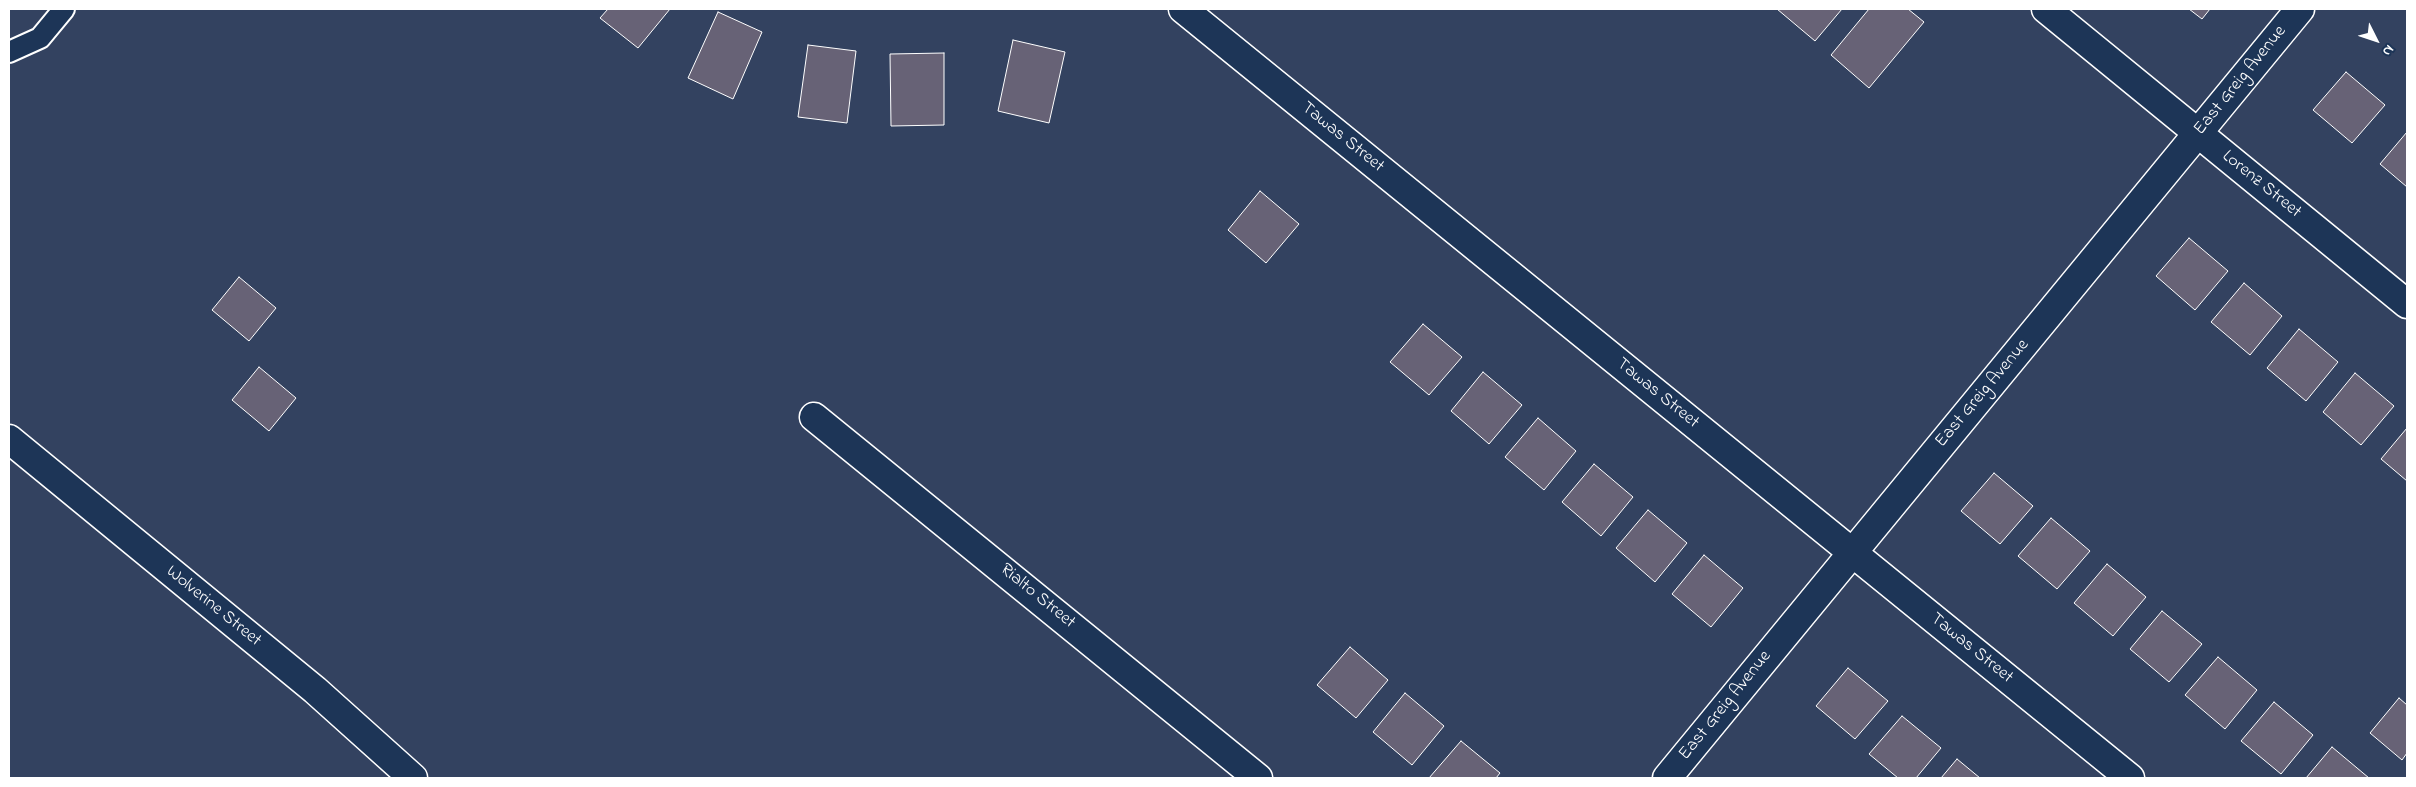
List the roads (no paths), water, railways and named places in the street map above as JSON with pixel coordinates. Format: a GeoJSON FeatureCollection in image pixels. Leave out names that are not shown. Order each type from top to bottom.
{"type":"FeatureCollection","features":[{"type":"Feature","properties":{"kind":"street","name":"Tawas Street"},"geometry":{"type":"LineString","coordinates":[[1183,9],[2130,778]]}},
{"type":"Feature","properties":{"kind":"street","name":"Lorenz Street"},"geometry":{"type":"LineString","coordinates":[[2046,9],[2407,304]]}},
{"type":"Feature","properties":{"kind":"street","name":"East Greig Avenue"},"geometry":{"type":"LineString","coordinates":[[1667,778],[2300,9]]}},
{"type":"Feature","properties":{"kind":"street","name":"Rialto Street"},"geometry":{"type":"LineString","coordinates":[[814,417],[1258,778]]}},
{"type":"Feature","properties":{"kind":"street","name":"Wolverine Street"},"geometry":{"type":"LineString","coordinates":[[9,439],[315,690],[413,778]]}},
{"type":"Feature","properties":{"kind":"lane"},"geometry":{"type":"LineString","coordinates":[[9,52],[40,38],[64,9]]}}]}
